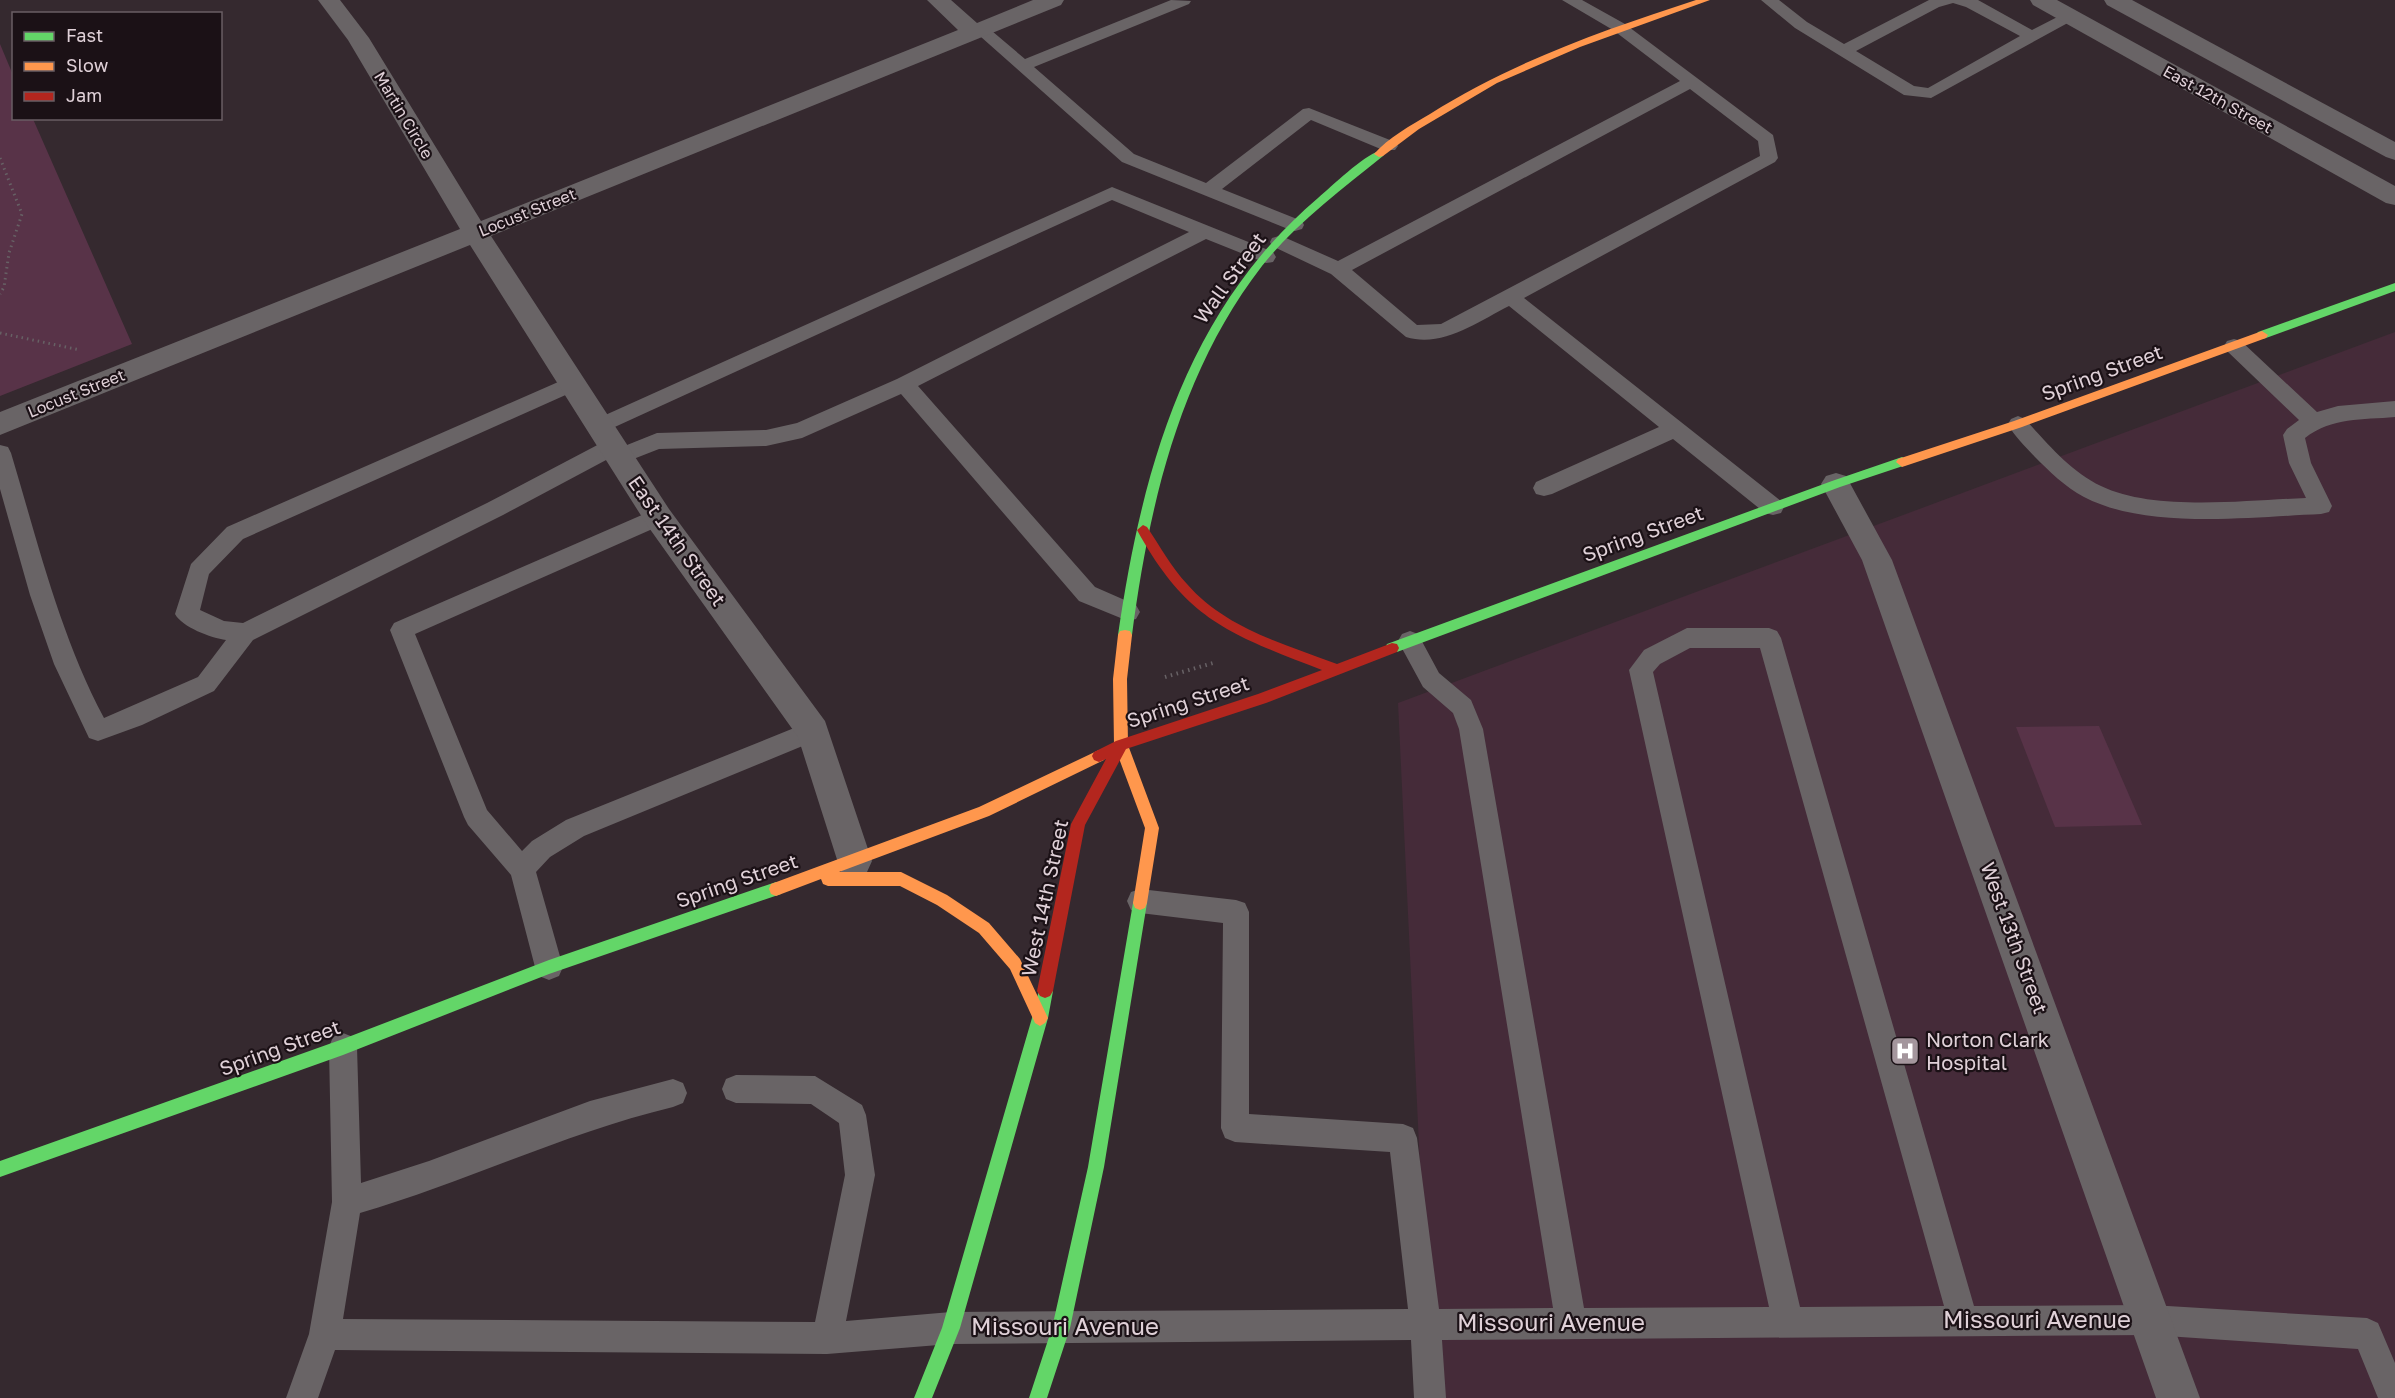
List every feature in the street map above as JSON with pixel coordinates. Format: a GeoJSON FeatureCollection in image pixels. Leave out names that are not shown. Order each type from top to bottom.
{"type":"FeatureCollection","features":[{"type":"Feature","properties":{"kind":"main road","name":"Wall Street"},"geometry":{"type":"LineString","coordinates":[[1121,745],[1120,679],[1128,612],[1143,530],[1163,447],[1181,396],[1219,321],[1266,257],[1295,225],[1389,146],[1458,101],[1539,58],[1619,27],[1705,0]]}},
{"type":"Feature","properties":{"kind":"main road","name":"Spring Street"},"geometry":{"type":"LineString","coordinates":[[0,1170],[343,1047],[549,966],[805,879],[984,812],[1121,745],[1261,699],[1335,669],[1836,484],[2018,424],[2395,287]]}},
{"type":"Feature","properties":{"kind":"main road"},"geometry":{"type":"LineString","coordinates":[[1143,530],[1188,594],[1217,618],[1335,669]]}},
{"type":"Feature","properties":{"kind":"main road"},"geometry":{"type":"LineString","coordinates":[[1038,1398],[1061,1328],[1096,1167],[1152,828],[1121,745]]}},
{"type":"Feature","properties":{"kind":"main road","name":"West 14th Street"},"geometry":{"type":"LineString","coordinates":[[923,1398],[951,1328],[1040,1018],[1077,824],[1121,745]]}},
{"type":"Feature","properties":{"kind":"main road"},"geometry":{"type":"LineString","coordinates":[[805,879],[901,879],[942,900],[984,928],[1016,963],[1040,1018]]}},
{"type":"Feature","properties":{"kind":"street","name":"Martin Circle"},"geometry":{"type":"LineString","coordinates":[[328,0],[358,38],[475,232]]}},
{"type":"Feature","properties":{"kind":"street"},"geometry":{"type":"LineString","coordinates":[[938,0],[977,31]]}},
{"type":"Feature","properties":{"kind":"street","name":"Locust Street"},"geometry":{"type":"LineString","coordinates":[[0,424],[1053,0]]}},
{"type":"Feature","properties":{"kind":"street","name":"East 12th Street"},"geometry":{"type":"LineString","coordinates":[[2041,0],[2395,197]]}},
{"type":"Feature","properties":{"kind":"street","name":"East 12th Street"},"geometry":{"type":"LineString","coordinates":[[2115,0],[2395,152]]}},
{"type":"Feature","properties":{"kind":"street","name":"East 14th Street"},"geometry":{"type":"LineString","coordinates":[[475,232],[658,517],[813,731],[854,861]]}},
{"type":"Feature","properties":{"kind":"street","name":"West 13th Street"},"geometry":{"type":"LineString","coordinates":[[1836,484],[1878,560],[2178,1398]]}},
{"type":"Feature","properties":{"kind":"lane"},"geometry":{"type":"LineString","coordinates":[[1023,66],[1183,1],[1181,0]]}},
{"type":"Feature","properties":{"kind":"lane"},"geometry":{"type":"LineString","coordinates":[[1279,242],[1338,269],[1413,332],[1444,331],[1769,158],[1767,139],[1619,27],[1570,0]]}},
{"type":"Feature","properties":{"kind":"lane"},"geometry":{"type":"LineString","coordinates":[[1769,0],[1801,25],[1910,91],[1931,93],[2069,16]]}},
{"type":"Feature","properties":{"kind":"lane"},"geometry":{"type":"LineString","coordinates":[[1844,51],[1933,4],[1947,0]]}},
{"type":"Feature","properties":{"kind":"lane"},"geometry":{"type":"LineString","coordinates":[[1958,0],[1971,3],[2032,36]]}},
{"type":"Feature","properties":{"kind":"lane"},"geometry":{"type":"LineString","coordinates":[[977,31],[1023,66],[1128,158],[1295,225]]}},
{"type":"Feature","properties":{"kind":"lane"},"geometry":{"type":"LineString","coordinates":[[1338,269],[1691,82]]}},
{"type":"Feature","properties":{"kind":"lane"},"geometry":{"type":"LineString","coordinates":[[1208,190],[1309,113],[1389,146]]}},
{"type":"Feature","properties":{"kind":"lane"},"geometry":{"type":"LineString","coordinates":[[0,453],[35,575],[77,695],[98,731],[133,718],[206,684],[244,633],[485,515],[610,443],[1112,193],[1266,257]]}},
{"type":"Feature","properties":{"kind":"lane"},"geometry":{"type":"LineString","coordinates":[[610,443],[766,438],[802,430],[904,384],[1205,232]]}},
{"type":"Feature","properties":{"kind":"lane"},"geometry":{"type":"LineString","coordinates":[[1510,297],[1773,507]]}},
{"type":"Feature","properties":{"kind":"lane"},"geometry":{"type":"LineString","coordinates":[[2234,346],[2313,421]]}},
{"type":"Feature","properties":{"kind":"lane"},"geometry":{"type":"LineString","coordinates":[[244,633],[221,630],[187,614],[199,570],[235,533],[572,384]]}},
{"type":"Feature","properties":{"kind":"lane"},"geometry":{"type":"LineString","coordinates":[[904,384],[1087,594],[1128,612]]}},
{"type":"Feature","properties":{"kind":"lane"},"geometry":{"type":"LineString","coordinates":[[2018,424],[2056,466],[2105,497],[2172,510],[2321,506],[2300,462],[2294,435],[2313,421],[2338,414],[2395,409]]}},
{"type":"Feature","properties":{"kind":"lane"},"geometry":{"type":"LineString","coordinates":[[1544,488],[1675,429]]}},
{"type":"Feature","properties":{"kind":"lane"},"geometry":{"type":"LineString","coordinates":[[549,966],[522,869],[477,817],[402,630],[658,517]]}},
{"type":"Feature","properties":{"kind":"lane"},"geometry":{"type":"LineString","coordinates":[[1788,1321],[1641,670],[1652,657],[1687,638],[1769,638],[1963,1320]]}},
{"type":"Feature","properties":{"kind":"lane"},"geometry":{"type":"LineString","coordinates":[[1410,641],[1431,680],[1462,707],[1471,729],[1571,1323]]}},
{"type":"Feature","properties":{"kind":"lane"},"geometry":{"type":"LineString","coordinates":[[522,869],[541,849],[574,828],[813,731]]}},
{"type":"Feature","properties":{"kind":"lane"},"geometry":{"type":"LineString","coordinates":[[1140,902],[1236,912],[1235,1128],[1402,1138],[1425,1324],[1430,1398]]}},
{"type":"Feature","properties":{"kind":"lane"},"geometry":{"type":"LineString","coordinates":[[302,1398],[325,1334],[347,1202],[343,1047]]}},
{"type":"Feature","properties":{"kind":"lane"},"geometry":{"type":"LineString","coordinates":[[736,1089],[815,1090],[852,1115],[860,1175],[827,1338]]}},
{"type":"Feature","properties":{"kind":"lane"},"geometry":{"type":"LineString","coordinates":[[347,1202],[393,1190],[520,1139],[635,1101],[674,1093]]}},
{"type":"Feature","properties":{"kind":"lane","name":"Missouri Avenue"},"geometry":{"type":"LineString","coordinates":[[325,1334],[827,1338],[951,1328],[2151,1320],[2367,1334],[2394,1398]]}},
{"type":"Feature","properties":{"kind":"path"},"geometry":{"type":"LineString","coordinates":[[0,158],[22,214],[9,254],[4,287],[0,294]]}},
{"type":"Feature","properties":{"kind":"path"},"geometry":{"type":"LineString","coordinates":[[0,333],[86,352]]}},
{"type":"Feature","properties":{"kind":"path"},"geometry":{"type":"LineString","coordinates":[[1165,677],[1218,662]]}},
{"type":"Feature","properties":{"kind":"path"},"geometry":{"type":"LineString","coordinates":[[1209,664],[1213,674]]}},
{"type":"Feature","properties":{"kind":"shaded area"},"geometry":{"type":"Polygon","coordinates":[[[0,44],[12,73],[12,120],[33,120],[132,344],[0,396],[0,44]]]}},
{"type":"Feature","properties":{"kind":"shaded area","name":"Norton Clark Hospital"},"geometry":{"type":"Polygon","coordinates":[[[2395,332],[2395,1398],[1431,1398],[1398,703],[2395,332]]]}},
{"type":"Feature","properties":{"kind":"shaded area"},"geometry":{"type":"Polygon","coordinates":[[[2099,726],[2142,825],[2055,827],[2016,727],[2099,726]]]}},
{"type":"Feature","properties":{"kind":"traffic: fast"},"geometry":{"type":"LineString","coordinates":[[1125,635],[1132,586],[1152,488],[1166,440],[1204,348],[1229,305],[1271,249],[1315,206],[1379,154]]}},
{"type":"Feature","properties":{"kind":"traffic: fast"},"geometry":{"type":"LineString","coordinates":[[2262,335],[2395,287]]}},
{"type":"Feature","properties":{"kind":"traffic: fast"},"geometry":{"type":"LineString","coordinates":[[1392,648],[1836,484],[1902,462]]}},
{"type":"Feature","properties":{"kind":"traffic: fast"},"geometry":{"type":"LineString","coordinates":[[0,1169],[343,1047],[549,967],[776,889]]}},
{"type":"Feature","properties":{"kind":"traffic: fast"},"geometry":{"type":"LineString","coordinates":[[1038,1398],[1061,1328],[1096,1167],[1140,903]]}},
{"type":"Feature","properties":{"kind":"traffic: fast"},"geometry":{"type":"LineString","coordinates":[[923,1398],[951,1328],[1040,1018],[1045,991]]}},
{"type":"Feature","properties":{"kind":"traffic: slow"},"geometry":{"type":"LineString","coordinates":[[1379,154],[1416,127],[1494,81],[1576,45],[1705,0]]}},
{"type":"Feature","properties":{"kind":"traffic: slow"},"geometry":{"type":"LineString","coordinates":[[1902,462],[2018,424],[2262,335]]}},
{"type":"Feature","properties":{"kind":"traffic: slow"},"geometry":{"type":"LineString","coordinates":[[1125,635],[1120,679],[1121,745],[1152,828],[1140,903]]}},
{"type":"Feature","properties":{"kind":"traffic: slow"},"geometry":{"type":"LineString","coordinates":[[776,889],[984,812],[1099,756]]}},
{"type":"Feature","properties":{"kind":"traffic: slow"},"geometry":{"type":"LineString","coordinates":[[828,879],[901,879],[942,900],[984,928],[1015,964],[1040,1018]]}},
{"type":"Feature","properties":{"kind":"traffic: jam"},"geometry":{"type":"LineString","coordinates":[[1143,530],[1175,579],[1203,608],[1220,620],[1257,639],[1335,669]]}},
{"type":"Feature","properties":{"kind":"traffic: jam"},"geometry":{"type":"LineString","coordinates":[[1099,756],[1121,745],[1261,699],[1392,648]]}},
{"type":"Feature","properties":{"kind":"traffic: jam"},"geometry":{"type":"LineString","coordinates":[[1045,991],[1078,824],[1121,745]]}},
{"type":"Feature","properties":{"kind":"place","name":"Norton Clark Hospital"},"geometry":{"type":"Point","coordinates":[1905,1051]}}]}
